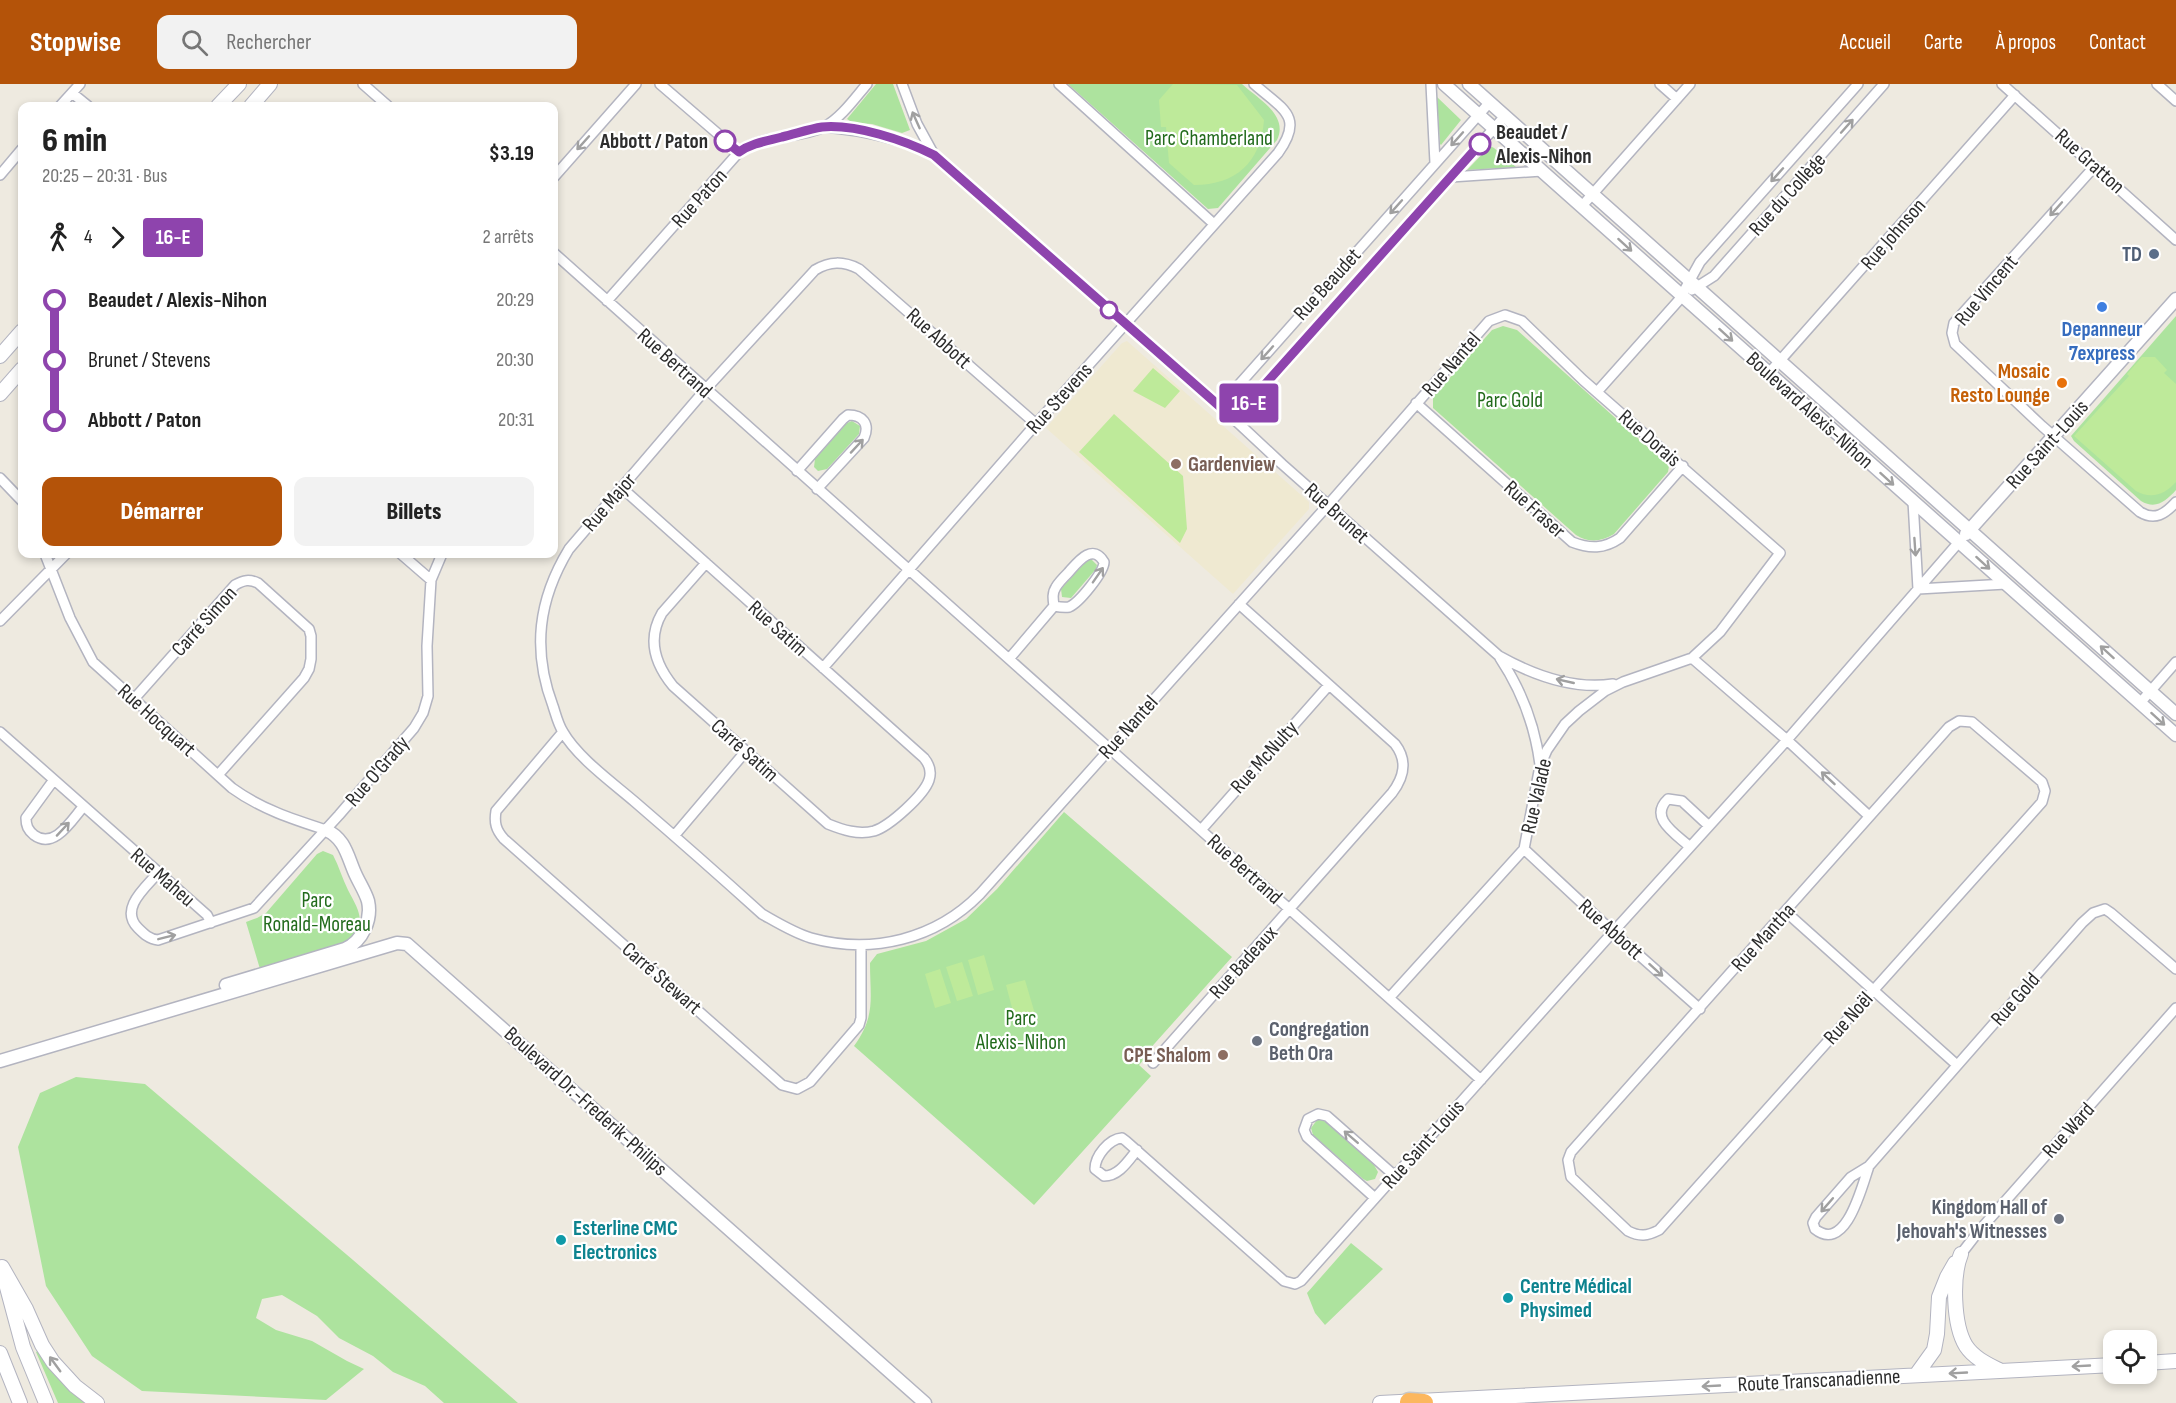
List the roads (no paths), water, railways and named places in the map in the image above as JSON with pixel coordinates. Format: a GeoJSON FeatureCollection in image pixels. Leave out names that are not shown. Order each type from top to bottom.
{"type":"FeatureCollection","features":[{"type":"Feature","properties":{"kind":"main road"},"geometry":{"type":"LineString","coordinates":[[222,102],[238,84]]}},
{"type":"Feature","properties":{"kind":"main road"},"geometry":{"type":"LineString","coordinates":[[254,102],[270,84]]}},
{"type":"Feature","properties":{"kind":"main road"},"geometry":{"type":"LineString","coordinates":[[0,356],[18,336]]}},
{"type":"Feature","properties":{"kind":"main road"},"geometry":{"type":"LineString","coordinates":[[0,394],[18,374]]}},
{"type":"Feature","properties":{"kind":"main road"},"geometry":{"type":"LineString","coordinates":[[1961,1254],[1955,1289],[1960,1332],[1971,1352],[2000,1371]]}},
{"type":"Feature","properties":{"kind":"main road"},"geometry":{"type":"LineString","coordinates":[[1916,1375],[1934,1350],[1938,1334],[1940,1292],[1961,1254]]}},
{"type":"Feature","properties":{"kind":"main road"},"geometry":{"type":"LineString","coordinates":[[1,1264],[18,1332],[46,1403]]}},
{"type":"Feature","properties":{"kind":"main road"},"geometry":{"type":"LineString","coordinates":[[1,1264],[53,1362],[75,1386],[97,1403]]}},
{"type":"Feature","properties":{"kind":"main road"},"geometry":{"type":"LineString","coordinates":[[0,1353],[18,1403]]}},
{"type":"Feature","properties":{"kind":"main road"},"geometry":{"type":"LineString","coordinates":[[2157,1362],[2176,1361]]}},
{"type":"Feature","properties":{"kind":"main road","name":"Route Transcanadienne"},"geometry":{"type":"LineString","coordinates":[[1380,1403],[2103,1366]]}},
{"type":"Feature","properties":{"kind":"street"},"geometry":{"type":"LineString","coordinates":[[64,102],[80,84]]}},
{"type":"Feature","properties":{"kind":"street"},"geometry":{"type":"LineString","coordinates":[[363,84],[383,102]]}},
{"type":"Feature","properties":{"kind":"street"},"geometry":{"type":"LineString","coordinates":[[558,172],[636,84]]}},
{"type":"Feature","properties":{"kind":"street"},"geometry":{"type":"LineString","coordinates":[[660,84],[739,152]]}},
{"type":"Feature","properties":{"kind":"street","name":"Rue Paton"},"geometry":{"type":"LineString","coordinates":[[607,301],[739,152],[753,144],[823,127],[843,111],[867,84]]}},
{"type":"Feature","properties":{"kind":"street","name":"Rue Brunet"},"geometry":{"type":"LineString","coordinates":[[902,84],[917,124],[934,155]]}},
{"type":"Feature","properties":{"kind":"street"},"geometry":{"type":"LineString","coordinates":[[1059,84],[1214,224]]}},
{"type":"Feature","properties":{"kind":"street","name":"Rue Stevens"},"geometry":{"type":"LineString","coordinates":[[823,668],[1036,424],[1278,153],[1290,136],[1292,128],[1288,116],[1254,84]]}},
{"type":"Feature","properties":{"kind":"street"},"geometry":{"type":"LineString","coordinates":[[1431,84],[1435,163]]}},
{"type":"Feature","properties":{"kind":"street","name":"Boulevard Alexis-Nihon"},"geometry":{"type":"LineString","coordinates":[[1444,84],[2176,735]]}},
{"type":"Feature","properties":{"kind":"street","name":"Boulevard Alexis-Nihon"},"geometry":{"type":"LineString","coordinates":[[1469,84],[2176,714]]}},
{"type":"Feature","properties":{"kind":"street"},"geometry":{"type":"LineString","coordinates":[[1660,84],[1677,99]]}},
{"type":"Feature","properties":{"kind":"street"},"geometry":{"type":"LineString","coordinates":[[1582,206],[1690,84]]}},
{"type":"Feature","properties":{"kind":"street","name":"Rue du Collège"},"geometry":{"type":"LineString","coordinates":[[1694,284],[1700,262],[1858,84]]}},
{"type":"Feature","properties":{"kind":"street","name":"Rue du Collège"},"geometry":{"type":"LineString","coordinates":[[1597,392],[1694,284],[1714,276],[1884,84]]}},
{"type":"Feature","properties":{"kind":"street","name":"Rue Gratton"},"geometry":{"type":"LineString","coordinates":[[2002,84],[2176,240]]}},
{"type":"Feature","properties":{"kind":"street"},"geometry":{"type":"LineString","coordinates":[[2157,84],[2176,101]]}},
{"type":"Feature","properties":{"kind":"street"},"geometry":{"type":"LineString","coordinates":[[72,93],[83,102]]}},
{"type":"Feature","properties":{"kind":"street","name":"Rue Johnson"},"geometry":{"type":"LineString","coordinates":[[1769,373],[2015,95]]}},
{"type":"Feature","properties":{"kind":"street","name":"Rue Beaudet"},"geometry":{"type":"LineString","coordinates":[[1220,406],[1490,102]]}},
{"type":"Feature","properties":{"kind":"street","name":"Rue Beaudet"},"geometry":{"type":"LineString","coordinates":[[1234,419],[1505,116]]}},
{"type":"Feature","properties":{"kind":"street","name":"Rue Brunet"},"geometry":{"type":"LineString","coordinates":[[823,127],[891,137],[911,143],[934,155],[1220,406],[1499,656],[1518,666],[1563,681],[1585,685],[1623,682]]}},
{"type":"Feature","properties":{"kind":"street"},"geometry":{"type":"LineString","coordinates":[[0,175],[18,155]]}},
{"type":"Feature","properties":{"kind":"street","name":"Rue Vincent"},"geometry":{"type":"LineString","coordinates":[[2095,166],[1954,323],[1952,333],[1955,344],[2054,436],[2144,514],[2161,515],[2176,502]]}},
{"type":"Feature","properties":{"kind":"street"},"geometry":{"type":"LineString","coordinates":[[1450,177],[1542,171]]}},
{"type":"Feature","properties":{"kind":"street","name":"Rue Bertrand"},"geometry":{"type":"LineString","coordinates":[[558,257],[1481,1080]]}},
{"type":"Feature","properties":{"kind":"street","name":"Rue Major"},"geometry":{"type":"LineString","coordinates":[[674,836],[593,766],[563,732],[550,697],[541,658],[543,611],[556,570],[569,549],[705,390],[815,270],[825,264],[837,262]]}},
{"type":"Feature","properties":{"kind":"street","name":"Rue Abbott"},"geometry":{"type":"LineString","coordinates":[[837,262],[850,265],[867,274],[1036,424]]}},
{"type":"Feature","properties":{"kind":"street","name":"Rue Saint-Louis"},"geometry":{"type":"LineString","coordinates":[[1137,1150],[1117,1173],[1104,1176],[1095,1169],[1096,1159],[1117,1138],[1122,1138],[1137,1150],[1289,1284],[1301,1281],[1787,740],[1970,529],[2176,299]]}},
{"type":"Feature","properties":{"kind":"street","name":"Rue Nantel"},"geometry":{"type":"LineString","coordinates":[[674,836],[762,914],[794,932],[811,938],[861,946],[915,936],[946,921],[970,904],[1328,505],[1489,321],[1505,315],[1522,321]]}},
{"type":"Feature","properties":{"kind":"street","name":"Rue Dorais"},"geometry":{"type":"LineString","coordinates":[[1522,321],[1597,392],[1780,553]]}},
{"type":"Feature","properties":{"kind":"street","name":"Rue Fraser"},"geometry":{"type":"LineString","coordinates":[[1416,403],[1572,542],[1584,547],[1609,545],[1620,538],[1683,466]]}},
{"type":"Feature","properties":{"kind":"street"},"geometry":{"type":"LineString","coordinates":[[797,471],[843,419],[848,415],[862,418],[866,423],[867,431],[864,438],[817,489]]}},
{"type":"Feature","properties":{"kind":"street"},"geometry":{"type":"LineString","coordinates":[[0,478],[18,497]]}},
{"type":"Feature","properties":{"kind":"street","name":"Rue Satim"},"geometry":{"type":"LineString","coordinates":[[621,488],[924,758],[930,771]]}},
{"type":"Feature","properties":{"kind":"street"},"geometry":{"type":"LineString","coordinates":[[1913,501],[1918,589],[2006,584]]}},
{"type":"Feature","properties":{"kind":"street"},"geometry":{"type":"LineString","coordinates":[[1009,659],[1054,606],[1053,594],[1056,587],[1081,558],[1095,553],[1100,556],[1104,562],[1102,572],[1075,603],[1062,608],[1054,606]]}},
{"type":"Feature","properties":{"kind":"street","name":"Rue Valade"},"geometry":{"type":"LineString","coordinates":[[1390,998],[1524,849],[1540,766],[1547,750],[1565,724],[1595,698],[1623,682],[1692,658],[1720,632],[1780,553]]}},
{"type":"Feature","properties":{"kind":"street","name":"Rue Hocquart"},"geometry":{"type":"LineString","coordinates":[[47,558],[80,640],[93,662],[218,775],[249,800],[290,818],[326,830]]}},
{"type":"Feature","properties":{"kind":"street"},"geometry":{"type":"LineString","coordinates":[[0,621],[61,558]]}},
{"type":"Feature","properties":{"kind":"street"},"geometry":{"type":"LineString","coordinates":[[406,558],[431,580]]}},
{"type":"Feature","properties":{"kind":"street","name":"Rue O'Grady"},"geometry":{"type":"LineString","coordinates":[[326,830],[414,728],[423,713],[428,696],[431,580],[440,558]]}},
{"type":"Feature","properties":{"kind":"street","name":"Carré Satim"},"geometry":{"type":"LineString","coordinates":[[706,563],[657,621],[653,642],[655,654],[661,671],[673,686],[828,824],[844,830],[874,831],[887,825],[925,787],[930,771]]}},
{"type":"Feature","properties":{"kind":"street","name":"Carré Simon"},"geometry":{"type":"LineString","coordinates":[[134,699],[242,581],[250,580],[258,583],[305,624],[311,636],[309,669],[304,678],[218,775]]}},
{"type":"Feature","properties":{"kind":"street"},"geometry":{"type":"LineString","coordinates":[[1239,604],[1329,685]]}},
{"type":"Feature","properties":{"kind":"street","name":"Rue Brunet"},"geometry":{"type":"LineString","coordinates":[[1499,656],[1514,679],[1528,711],[1540,766]]}},
{"type":"Feature","properties":{"kind":"street"},"geometry":{"type":"LineString","coordinates":[[1692,658],[1787,740],[1869,816]]}},
{"type":"Feature","properties":{"kind":"street"},"geometry":{"type":"LineString","coordinates":[[2140,703],[2176,662]]}},
{"type":"Feature","properties":{"kind":"street","name":"Rue Badeaux"},"geometry":{"type":"LineString","coordinates":[[1153,1063],[1398,785],[1404,763],[1400,750],[1329,685]]}},
{"type":"Feature","properties":{"kind":"street","name":"Rue McNulty"},"geometry":{"type":"LineString","coordinates":[[1201,830],[1329,685]]}},
{"type":"Feature","properties":{"kind":"street","name":"Rue Mantha"},"geometry":{"type":"LineString","coordinates":[[1569,1169],[1568,1160],[1571,1152],[1948,727],[1959,721],[1972,722]]}},
{"type":"Feature","properties":{"kind":"street","name":"Rue Noël"},"geometry":{"type":"LineString","coordinates":[[1569,1169],[1571,1177],[1628,1231],[1648,1236],[1659,1230],[2042,802],[2045,791],[2042,782],[1972,722]]}},
{"type":"Feature","properties":{"kind":"street","name":"Rue Maheu"},"geometry":{"type":"LineString","coordinates":[[0,732],[207,915],[211,923],[257,906],[326,830]]}},
{"type":"Feature","properties":{"kind":"street","name":"Carré Stewart"},"geometry":{"type":"LineString","coordinates":[[563,732],[496,811],[497,831],[782,1084],[797,1089],[810,1082],[859,1025],[861,1018],[861,946]]}},
{"type":"Feature","properties":{"kind":"street"},"geometry":{"type":"LineString","coordinates":[[674,836],[746,751]]}},
{"type":"Feature","properties":{"kind":"street"},"geometry":{"type":"LineString","coordinates":[[53,781],[26,818],[27,827],[32,833],[45,840],[56,837],[83,807]]}},
{"type":"Feature","properties":{"kind":"street"},"geometry":{"type":"LineString","coordinates":[[1690,847],[1663,821],[1660,815],[1662,805],[1668,799],[1682,801],[1709,826]]}},
{"type":"Feature","properties":{"kind":"street","name":"Boulevard Dr.-Frederik-Philips"},"geometry":{"type":"LineString","coordinates":[[200,1002],[219,987],[349,947],[357,941],[367,923],[367,900],[344,845],[334,834],[326,830]]}},
{"type":"Feature","properties":{"kind":"street","name":"Rue Abbott"},"geometry":{"type":"LineString","coordinates":[[1524,849],[1700,1009]]}},
{"type":"Feature","properties":{"kind":"street"},"geometry":{"type":"LineString","coordinates":[[158,873],[131,908],[132,922],[152,939],[164,939],[211,923]]}},
{"type":"Feature","properties":{"kind":"street","name":"Rue Gold"},"geometry":{"type":"LineString","coordinates":[[1869,1166],[1854,1211],[1841,1228],[1830,1236],[1815,1229],[1813,1223],[1816,1217],[1851,1177],[1869,1166],[2082,923],[2099,910],[2105,909],[2117,916],[2176,969]]}},
{"type":"Feature","properties":{"kind":"street"},"geometry":{"type":"LineString","coordinates":[[1786,912],[1957,1065]]}},
{"type":"Feature","properties":{"kind":"street","name":"Boulevard Dr.-Frederik-Philips"},"geometry":{"type":"LineString","coordinates":[[0,1061],[397,943],[410,945],[925,1403]]}},
{"type":"Feature","properties":{"kind":"street","name":"Rue Ward"},"geometry":{"type":"LineString","coordinates":[[1961,1254],[2176,1008]]}},
{"type":"Feature","properties":{"kind":"street"},"geometry":{"type":"LineString","coordinates":[[1375,1198],[1307,1137],[1304,1130],[1308,1119],[1315,1114],[1327,1116],[1395,1176]]}},
{"type":"Feature","properties":{"kind":"place","name":"Abbott / Paton"},"geometry":{"type":"Point","coordinates":[725,141]}},
{"type":"Feature","properties":{"kind":"place","name":"Beaudet / Alexis-Nihon"},"geometry":{"type":"Point","coordinates":[1480,144]}},
{"type":"Feature","properties":{"kind":"place","name":"TD"},"geometry":{"type":"Point","coordinates":[2154,254]}},
{"type":"Feature","properties":{"kind":"place","name":"Depanneur 7express"},"geometry":{"type":"Point","coordinates":[2102,307]}},
{"type":"Feature","properties":{"kind":"place","name":"Mosaic Resto Lounge"},"geometry":{"type":"Point","coordinates":[2062,383]}},
{"type":"Feature","properties":{"kind":"place","name":"Gardenview"},"geometry":{"type":"Point","coordinates":[1176,464]}},
{"type":"Feature","properties":{"kind":"place","name":"Congregation Beth Ora"},"geometry":{"type":"Point","coordinates":[1257,1041]}},
{"type":"Feature","properties":{"kind":"place","name":"CPE Shalom"},"geometry":{"type":"Point","coordinates":[1223,1055]}},
{"type":"Feature","properties":{"kind":"place","name":"Kingdom Hall of Jehovah's Witnesses"},"geometry":{"type":"Point","coordinates":[2059,1219]}},
{"type":"Feature","properties":{"kind":"place","name":"Esterline CMC Electronics"},"geometry":{"type":"Point","coordinates":[561,1240]}},
{"type":"Feature","properties":{"kind":"place","name":"Centre Médical Physimed"},"geometry":{"type":"Point","coordinates":[1508,1298]}},
{"type":"Feature","properties":{"kind":"park label","name":"Parc Chamberland"},"geometry":{"type":"Point","coordinates":[1209,138]}},
{"type":"Feature","properties":{"kind":"park label","name":"Parc Gold"},"geometry":{"type":"Point","coordinates":[1510,400]}},
{"type":"Feature","properties":{"kind":"park label","name":"Parc Ronald-Moreau"},"geometry":{"type":"Point","coordinates":[317,912]}},
{"type":"Feature","properties":{"kind":"park label","name":"Parc Alexis-Nihon"},"geometry":{"type":"Point","coordinates":[1021,1030]}}]}
